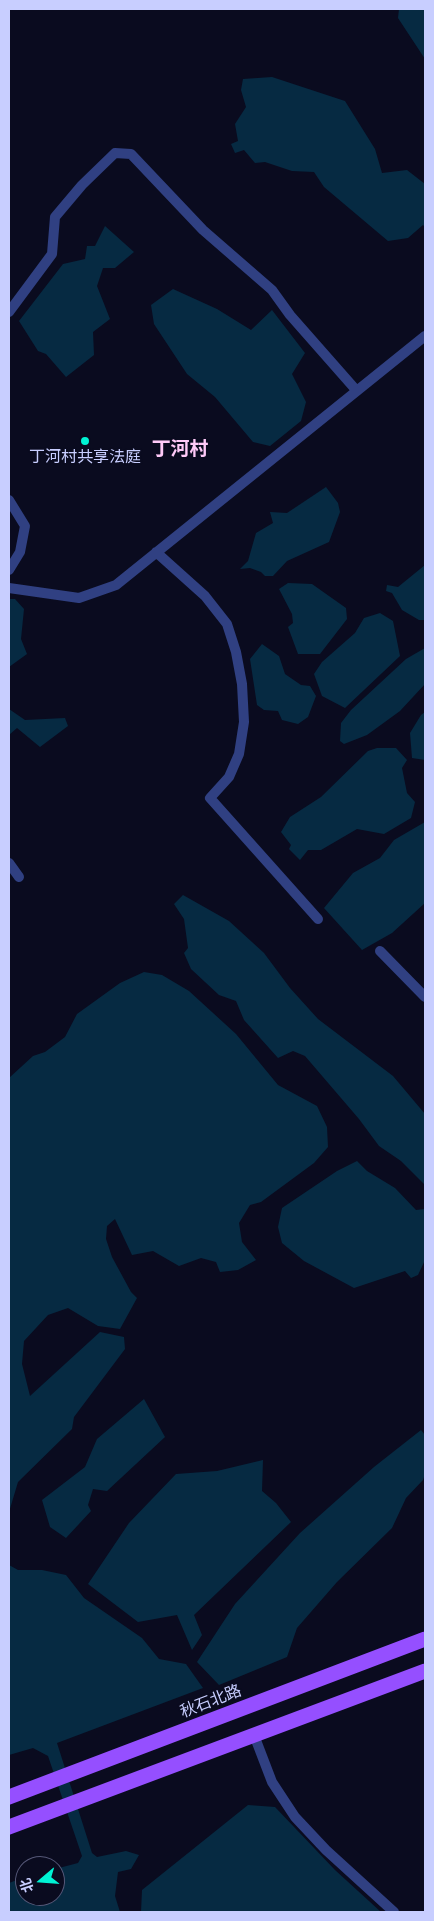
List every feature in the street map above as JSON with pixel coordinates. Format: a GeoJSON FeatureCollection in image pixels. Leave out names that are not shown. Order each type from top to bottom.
{"type":"FeatureCollection","features":[{"type":"Feature","properties":{"kind":"main road","name":"秋石北路"},"geometry":{"type":"LineString","coordinates":[[9,1797],[425,1639]]}},
{"type":"Feature","properties":{"kind":"main road"},"geometry":{"type":"LineString","coordinates":[[9,1827],[425,1671]]}},
{"type":"Feature","properties":{"kind":"street"},"geometry":{"type":"LineString","coordinates":[[9,312],[52,254],[56,217],[82,185],[114,153],[131,154],[203,230],[272,290],[290,315],[356,390]]}},
{"type":"Feature","properties":{"kind":"street"},"geometry":{"type":"LineString","coordinates":[[9,588],[79,598],[116,585],[425,336]]}},
{"type":"Feature","properties":{"kind":"street"},"geometry":{"type":"LineString","coordinates":[[9,500],[25,526],[20,552],[9,570]]}},
{"type":"Feature","properties":{"kind":"street"},"geometry":{"type":"LineString","coordinates":[[156,552],[205,596],[227,624],[236,652],[242,684],[244,722],[238,754],[229,777],[210,798],[318,919]]}},
{"type":"Feature","properties":{"kind":"street"},"geometry":{"type":"LineString","coordinates":[[9,863],[19,877]]}},
{"type":"Feature","properties":{"kind":"street"},"geometry":{"type":"LineString","coordinates":[[380,951],[425,997]]}},
{"type":"Feature","properties":{"kind":"street"},"geometry":{"type":"LineString","coordinates":[[254,1735],[272,1782],[294,1817],[326,1850],[394,1912]]}},
{"type":"Feature","properties":{"kind":"water"},"geometry":{"type":"Polygon","coordinates":[[[399,9],[425,9],[425,59],[398,18],[399,9]]]}},
{"type":"Feature","properties":{"kind":"water"},"geometry":{"type":"Polygon","coordinates":[[[272,77],[345,101],[375,149],[382,173],[407,170],[425,184],[425,227],[423,225],[408,238],[388,241],[324,187],[314,172],[292,171],[265,162],[255,163],[244,150],[235,153],[231,144],[238,141],[235,124],[246,107],[241,90],[243,79],[272,77]]]}},
{"type":"Feature","properties":{"kind":"water"},"geometry":{"type":"Polygon","coordinates":[[[105,226],[134,252],[115,268],[103,268],[97,286],[110,319],[93,332],[94,355],[66,377],[46,354],[38,351],[19,321],[63,264],[85,259],[87,246],[95,246],[105,226]]]}},
{"type":"Feature","properties":{"kind":"water"},"geometry":{"type":"Polygon","coordinates":[[[173,289],[217,309],[251,330],[272,310],[305,353],[292,374],[306,402],[301,421],[270,446],[253,442],[215,397],[187,374],[154,324],[151,305],[173,289]]]}},
{"type":"Feature","properties":{"kind":"water"},"geometry":{"type":"Polygon","coordinates":[[[326,487],[338,503],[340,512],[329,542],[287,561],[273,576],[265,576],[261,572],[250,568],[240,569],[248,561],[256,533],[273,523],[270,512],[287,513],[326,487]]]}},
{"type":"Feature","properties":{"kind":"water"},"geometry":{"type":"Polygon","coordinates":[[[425,565],[425,620],[419,620],[402,610],[392,593],[386,591],[387,585],[398,587],[425,565]]]}},
{"type":"Feature","properties":{"kind":"water"},"geometry":{"type":"Polygon","coordinates":[[[288,583],[312,584],[346,608],[347,619],[320,654],[298,654],[288,627],[293,623],[292,614],[279,589],[288,583]]]}},
{"type":"Feature","properties":{"kind":"water"},"geometry":{"type":"Polygon","coordinates":[[[9,599],[15,599],[24,609],[21,639],[27,654],[9,667],[9,599]]]}},
{"type":"Feature","properties":{"kind":"water"},"geometry":{"type":"Polygon","coordinates":[[[380,613],[393,621],[400,656],[345,708],[322,696],[314,674],[322,662],[355,633],[364,618],[380,613]]]}},
{"type":"Feature","properties":{"kind":"water"},"geometry":{"type":"Polygon","coordinates":[[[262,644],[279,656],[285,674],[301,685],[310,686],[316,696],[308,717],[298,724],[282,720],[278,711],[264,710],[257,705],[250,659],[262,644]]]}},
{"type":"Feature","properties":{"kind":"water"},"geometry":{"type":"Polygon","coordinates":[[[425,648],[425,684],[400,711],[367,735],[344,744],[340,741],[341,723],[351,710],[406,659],[425,648]]]}},
{"type":"Feature","properties":{"kind":"water"},"geometry":{"type":"Polygon","coordinates":[[[9,709],[25,720],[65,718],[68,726],[40,747],[17,728],[9,735],[9,709]]]}},
{"type":"Feature","properties":{"kind":"water"},"geometry":{"type":"Polygon","coordinates":[[[425,712],[425,760],[412,758],[410,733],[421,715],[425,712]]]}},
{"type":"Feature","properties":{"kind":"water"},"geometry":{"type":"Polygon","coordinates":[[[377,748],[396,748],[407,760],[402,768],[407,793],[415,802],[411,818],[384,834],[357,829],[321,850],[308,850],[300,860],[289,849],[291,845],[281,832],[290,817],[321,797],[368,751],[377,748]]]}},
{"type":"Feature","properties":{"kind":"water"},"geometry":{"type":"Polygon","coordinates":[[[425,822],[425,903],[392,933],[362,950],[324,908],[353,873],[380,858],[394,840],[425,822]]]}},
{"type":"Feature","properties":{"kind":"water"},"geometry":{"type":"Polygon","coordinates":[[[183,895],[229,921],[264,953],[290,988],[318,1019],[393,1076],[425,1114],[425,1185],[401,1161],[379,1146],[359,1119],[305,1056],[293,1051],[278,1058],[244,1020],[236,1001],[219,995],[191,969],[184,953],[188,948],[184,919],[174,904],[183,895]]]}},
{"type":"Feature","properties":{"kind":"water"},"geometry":{"type":"Polygon","coordinates":[[[144,972],[162,975],[189,991],[236,1034],[278,1085],[317,1106],[327,1127],[328,1147],[314,1163],[261,1202],[250,1205],[239,1223],[242,1242],[256,1260],[238,1270],[220,1272],[216,1262],[201,1258],[179,1266],[153,1251],[132,1255],[115,1219],[107,1226],[106,1239],[112,1257],[131,1292],[137,1298],[120,1329],[98,1326],[68,1308],[48,1315],[24,1341],[22,1364],[30,1396],[100,1332],[124,1337],[125,1349],[74,1417],[72,1429],[18,1482],[9,1512],[9,1078],[33,1056],[45,1052],[65,1037],[77,1014],[120,983],[144,972]]]}},
{"type":"Feature","properties":{"kind":"water"},"geometry":{"type":"Polygon","coordinates":[[[357,1161],[367,1171],[395,1188],[416,1210],[425,1209],[425,1260],[418,1275],[411,1278],[405,1271],[354,1288],[304,1261],[282,1243],[278,1227],[282,1208],[337,1171],[357,1161]]]}},
{"type":"Feature","properties":{"kind":"water"},"geometry":{"type":"Polygon","coordinates":[[[144,1399],[165,1437],[107,1491],[93,1489],[88,1505],[91,1511],[66,1538],[50,1527],[42,1500],[85,1467],[97,1439],[144,1399]]]}},
{"type":"Feature","properties":{"kind":"water"},"geometry":{"type":"Polygon","coordinates":[[[421,1430],[425,1435],[425,1474],[423,1480],[406,1498],[392,1528],[337,1582],[297,1628],[287,1657],[219,1685],[197,1662],[235,1604],[300,1533],[374,1467],[421,1430]]]}},
{"type":"Feature","properties":{"kind":"water"},"geometry":{"type":"Polygon","coordinates":[[[263,1460],[262,1491],[276,1503],[291,1522],[194,1615],[202,1635],[192,1650],[177,1615],[138,1622],[88,1584],[129,1523],[176,1474],[217,1471],[263,1460]]]}},
{"type":"Feature","properties":{"kind":"water"},"geometry":{"type":"Polygon","coordinates":[[[9,1565],[18,1570],[42,1570],[66,1575],[84,1598],[142,1638],[159,1659],[186,1664],[203,1688],[57,1743],[92,1853],[97,1857],[126,1851],[139,1855],[131,1869],[118,1872],[115,1896],[120,1912],[9,1912],[9,1883],[15,1881],[15,1906],[65,1906],[65,1866],[78,1863],[82,1856],[48,1756],[33,1748],[9,1755],[9,1565]]]}},
{"type":"Feature","properties":{"kind":"water"},"geometry":{"type":"Polygon","coordinates":[[[248,1805],[275,1807],[335,1870],[381,1912],[141,1912],[142,1890],[248,1805]]]}},
{"type":"Feature","properties":{"kind":"place","name":"丁河村共享法庭"},"geometry":{"type":"Point","coordinates":[85,441]}},
{"type":"Feature","properties":{"kind":"district","name":"丁河村"},"geometry":{"type":"Point","coordinates":[180,450]}}]}
